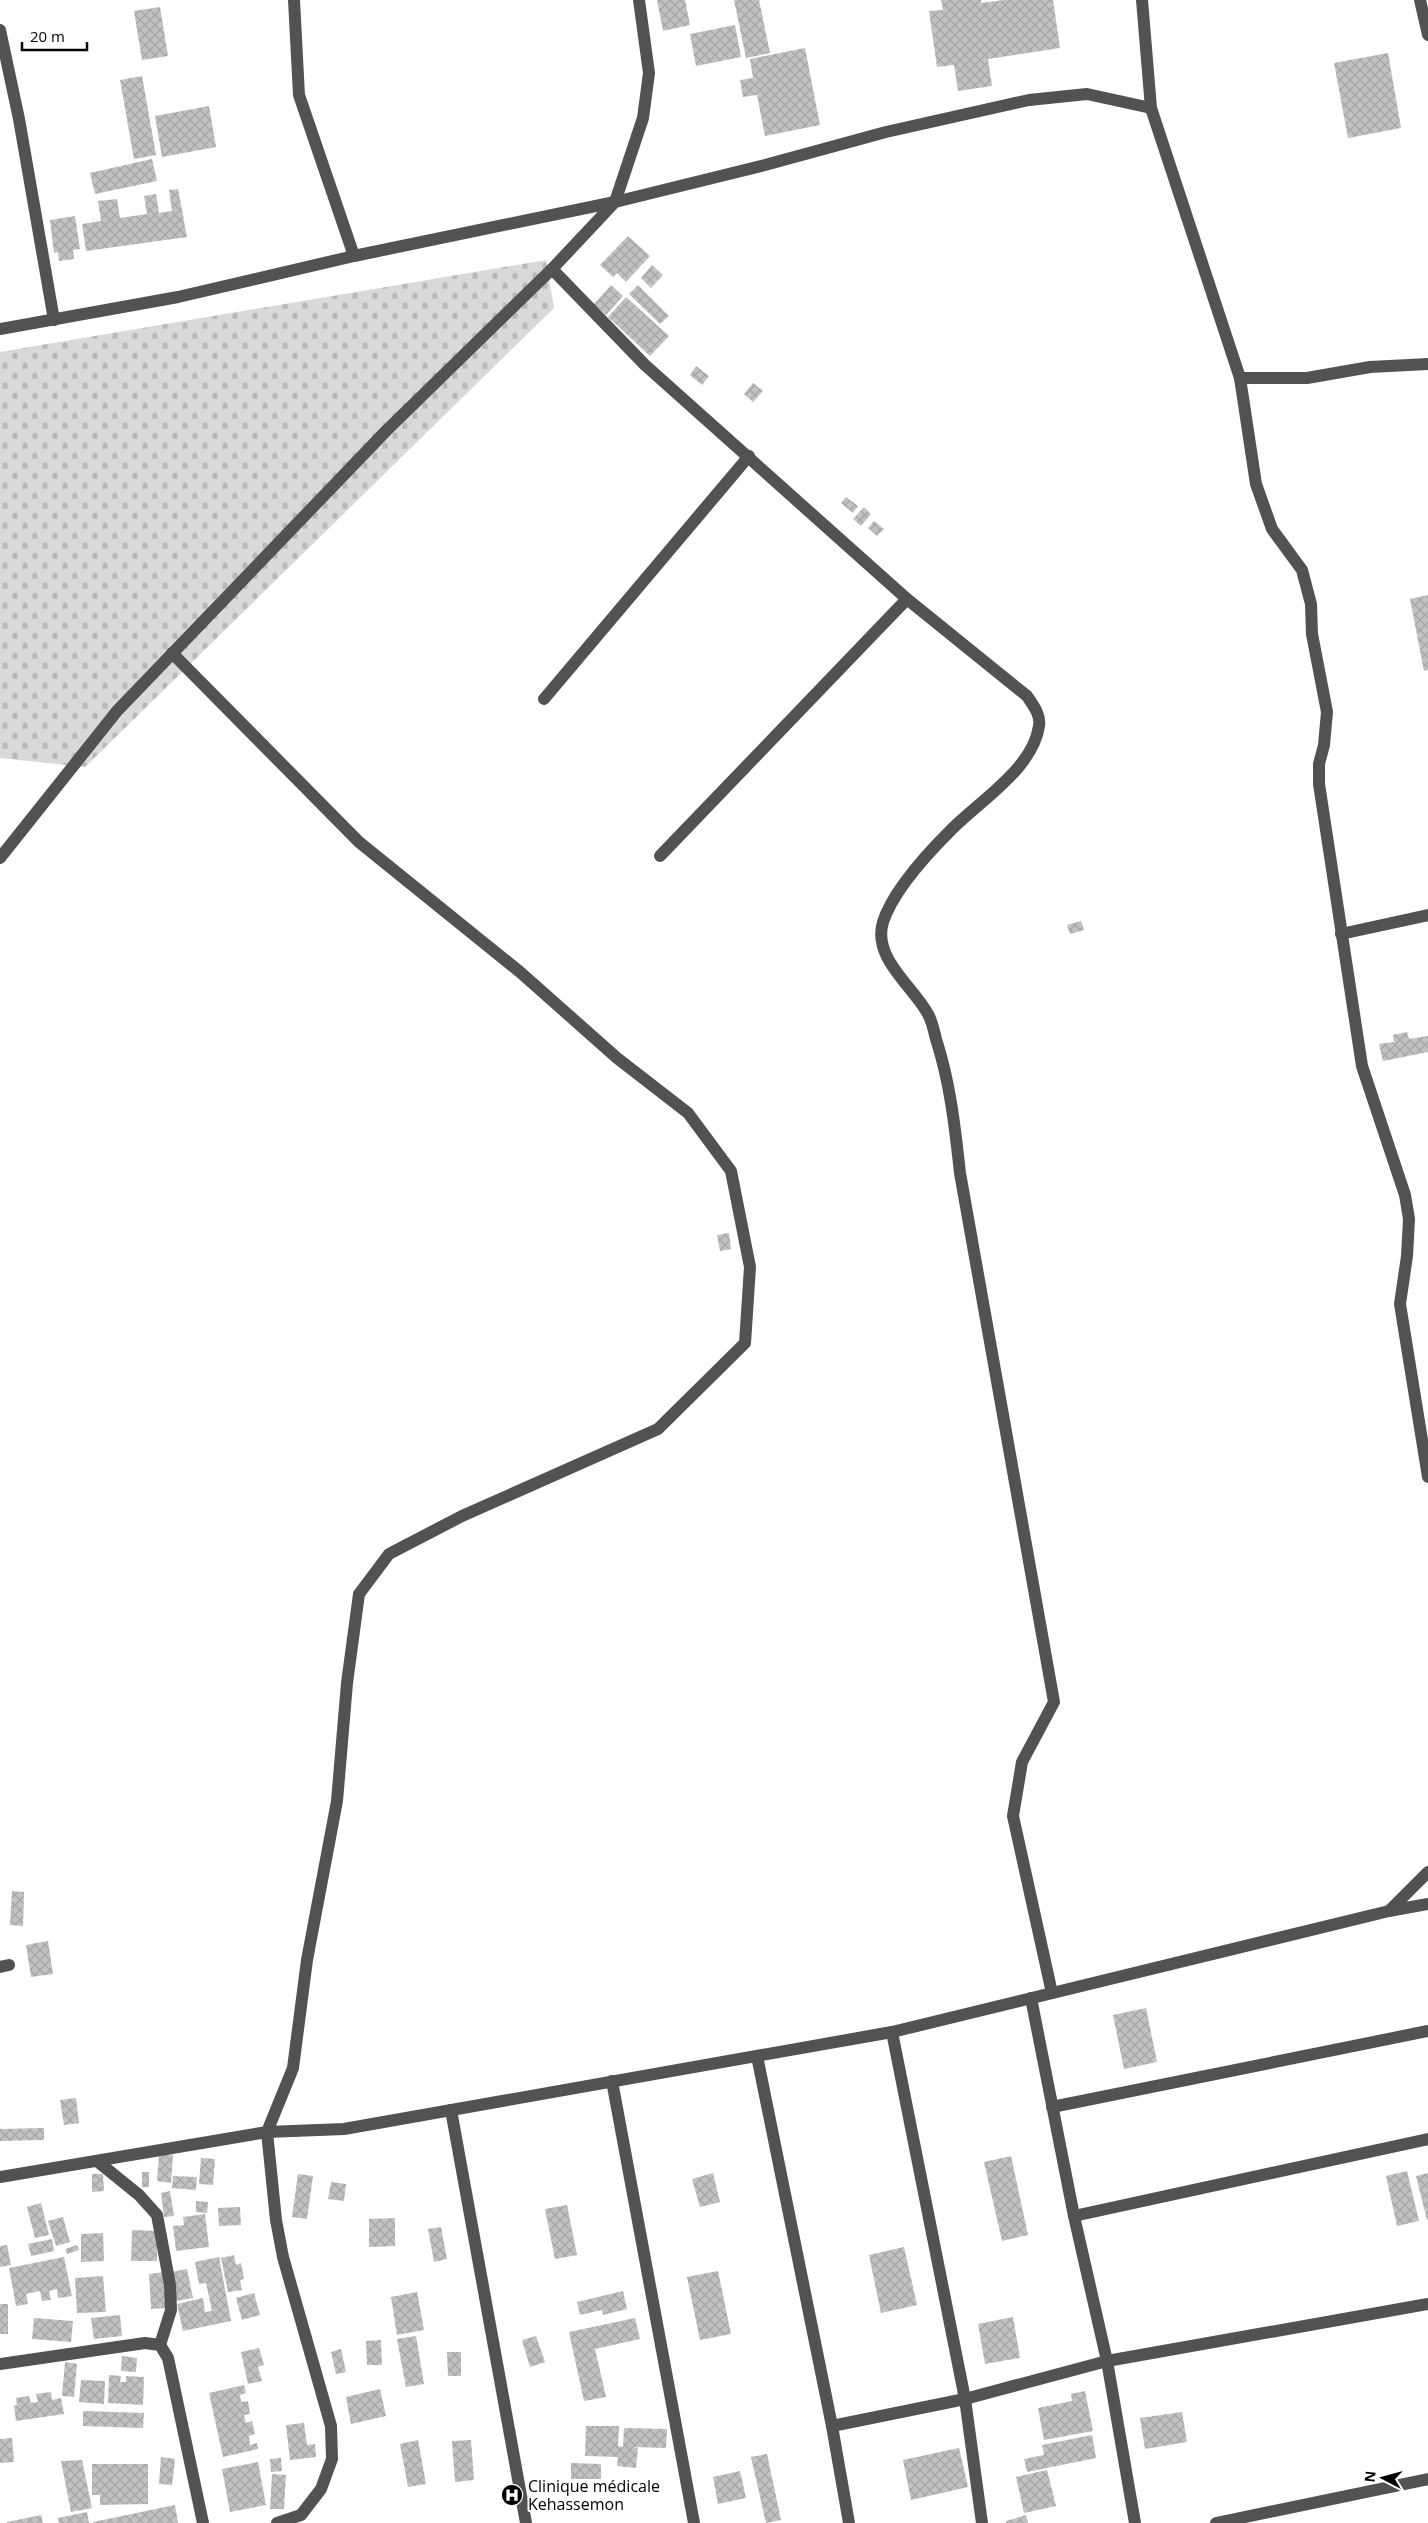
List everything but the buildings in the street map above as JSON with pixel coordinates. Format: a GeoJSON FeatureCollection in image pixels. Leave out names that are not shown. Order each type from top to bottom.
{"type":"FeatureCollection","features":[{"type":"Feature","properties":{"kind":"street"},"geometry":{"type":"LineString","coordinates":[[294,0],[299,95],[354,256]]}},
{"type":"Feature","properties":{"kind":"street"},"geometry":{"type":"LineString","coordinates":[[0,858],[117,711],[386,431],[552,269],[615,202],[643,118],[649,73],[639,0]]}},
{"type":"Feature","properties":{"kind":"street"},"geometry":{"type":"LineString","coordinates":[[1142,0],[1151,108],[1240,378],[1256,484],[1272,529],[1302,570],[1311,604],[1312,634],[1327,712],[1324,745],[1319,764],[1319,784],[1362,1066],[1405,1195],[1409,1219],[1407,1256],[1400,1304],[1428,1477]]}},
{"type":"Feature","properties":{"kind":"street"},"geometry":{"type":"LineString","coordinates":[[1420,0],[1428,35]]}},
{"type":"Feature","properties":{"kind":"street"},"geometry":{"type":"LineString","coordinates":[[0,30],[19,119],[54,320]]}},
{"type":"Feature","properties":{"kind":"street"},"geometry":{"type":"LineString","coordinates":[[0,329],[178,298],[354,256],[615,202],[765,165],[886,132],[1029,100],[1087,94],[1151,108]]}},
{"type":"Feature","properties":{"kind":"street"},"geometry":{"type":"LineString","coordinates":[[552,269],[645,365],[907,599],[1026,696],[1037,712],[1040,725],[1034,742],[1020,766],[949,832],[902,888],[883,922],[881,939],[886,955],[929,1015],[942,1058],[953,1111],[960,1173],[1054,1702],[1022,1762],[1013,1816],[1052,1993]]}},
{"type":"Feature","properties":{"kind":"street"},"geometry":{"type":"LineString","coordinates":[[1240,378],[1307,378],[1370,367],[1428,364]]}},
{"type":"Feature","properties":{"kind":"street"},"geometry":{"type":"LineString","coordinates":[[544,700],[748,456]]}},
{"type":"Feature","properties":{"kind":"street"},"geometry":{"type":"LineString","coordinates":[[660,856],[907,599]]}},
{"type":"Feature","properties":{"kind":"street"},"geometry":{"type":"LineString","coordinates":[[172,654],[359,842],[520,972],[617,1058],[688,1113],[731,1171],[750,1267],[745,1344],[658,1429],[462,1516],[389,1554],[359,1594],[347,1683],[338,1801],[307,1960],[293,2068],[267,2132],[276,2220],[283,2257],[331,2426],[332,2459],[321,2489],[301,2515],[278,2523]]}},
{"type":"Feature","properties":{"kind":"street"},"geometry":{"type":"LineString","coordinates":[[1341,934],[1428,916]]}},
{"type":"Feature","properties":{"kind":"street"},"geometry":{"type":"LineString","coordinates":[[1389,1911],[1428,1872]]}},
{"type":"Feature","properties":{"kind":"street"},"geometry":{"type":"LineString","coordinates":[[0,2177],[267,2132],[344,2129],[892,2032],[1389,1911],[1428,1904]]}},
{"type":"Feature","properties":{"kind":"street"},"geometry":{"type":"LineString","coordinates":[[1031,1998],[1074,2216],[1107,2361],[1135,2523]]}},
{"type":"Feature","properties":{"kind":"street"},"geometry":{"type":"LineString","coordinates":[[1052,2107],[1428,2031]]}},
{"type":"Feature","properties":{"kind":"street"},"geometry":{"type":"LineString","coordinates":[[892,2032],[965,2399],[982,2523]]}},
{"type":"Feature","properties":{"kind":"street"},"geometry":{"type":"LineString","coordinates":[[757,2056],[832,2426],[849,2523]]}},
{"type":"Feature","properties":{"kind":"street"},"geometry":{"type":"LineString","coordinates":[[612,2081],[694,2523]]}},
{"type":"Feature","properties":{"kind":"street"},"geometry":{"type":"LineString","coordinates":[[451,2110],[526,2523]]}},
{"type":"Feature","properties":{"kind":"street"},"geometry":{"type":"LineString","coordinates":[[1074,2216],[1428,2139]]}},
{"type":"Feature","properties":{"kind":"street"},"geometry":{"type":"LineString","coordinates":[[97,2161],[139,2195],[157,2215],[170,2285],[171,2310],[160,2345]]}},
{"type":"Feature","properties":{"kind":"street"},"geometry":{"type":"LineString","coordinates":[[832,2426],[965,2399],[1107,2361],[1428,2304]]}},
{"type":"Feature","properties":{"kind":"street"},"geometry":{"type":"LineString","coordinates":[[0,2364],[145,2342],[160,2345],[168,2358],[203,2523]]}},
{"type":"Feature","properties":{"kind":"street"},"geometry":{"type":"LineString","coordinates":[[1216,2523],[1428,2479]]}},
{"type":"Feature","properties":{"kind":"green space"},"geometry":{"type":"Polygon","coordinates":[[[546,260],[554,308],[85,767],[0,758],[0,352],[546,260]]]}},
{"type":"Feature","properties":{"kind":"place","name":"Clinique médicale Kehassemon"},"geometry":{"type":"Point","coordinates":[512,2495]}}]}
